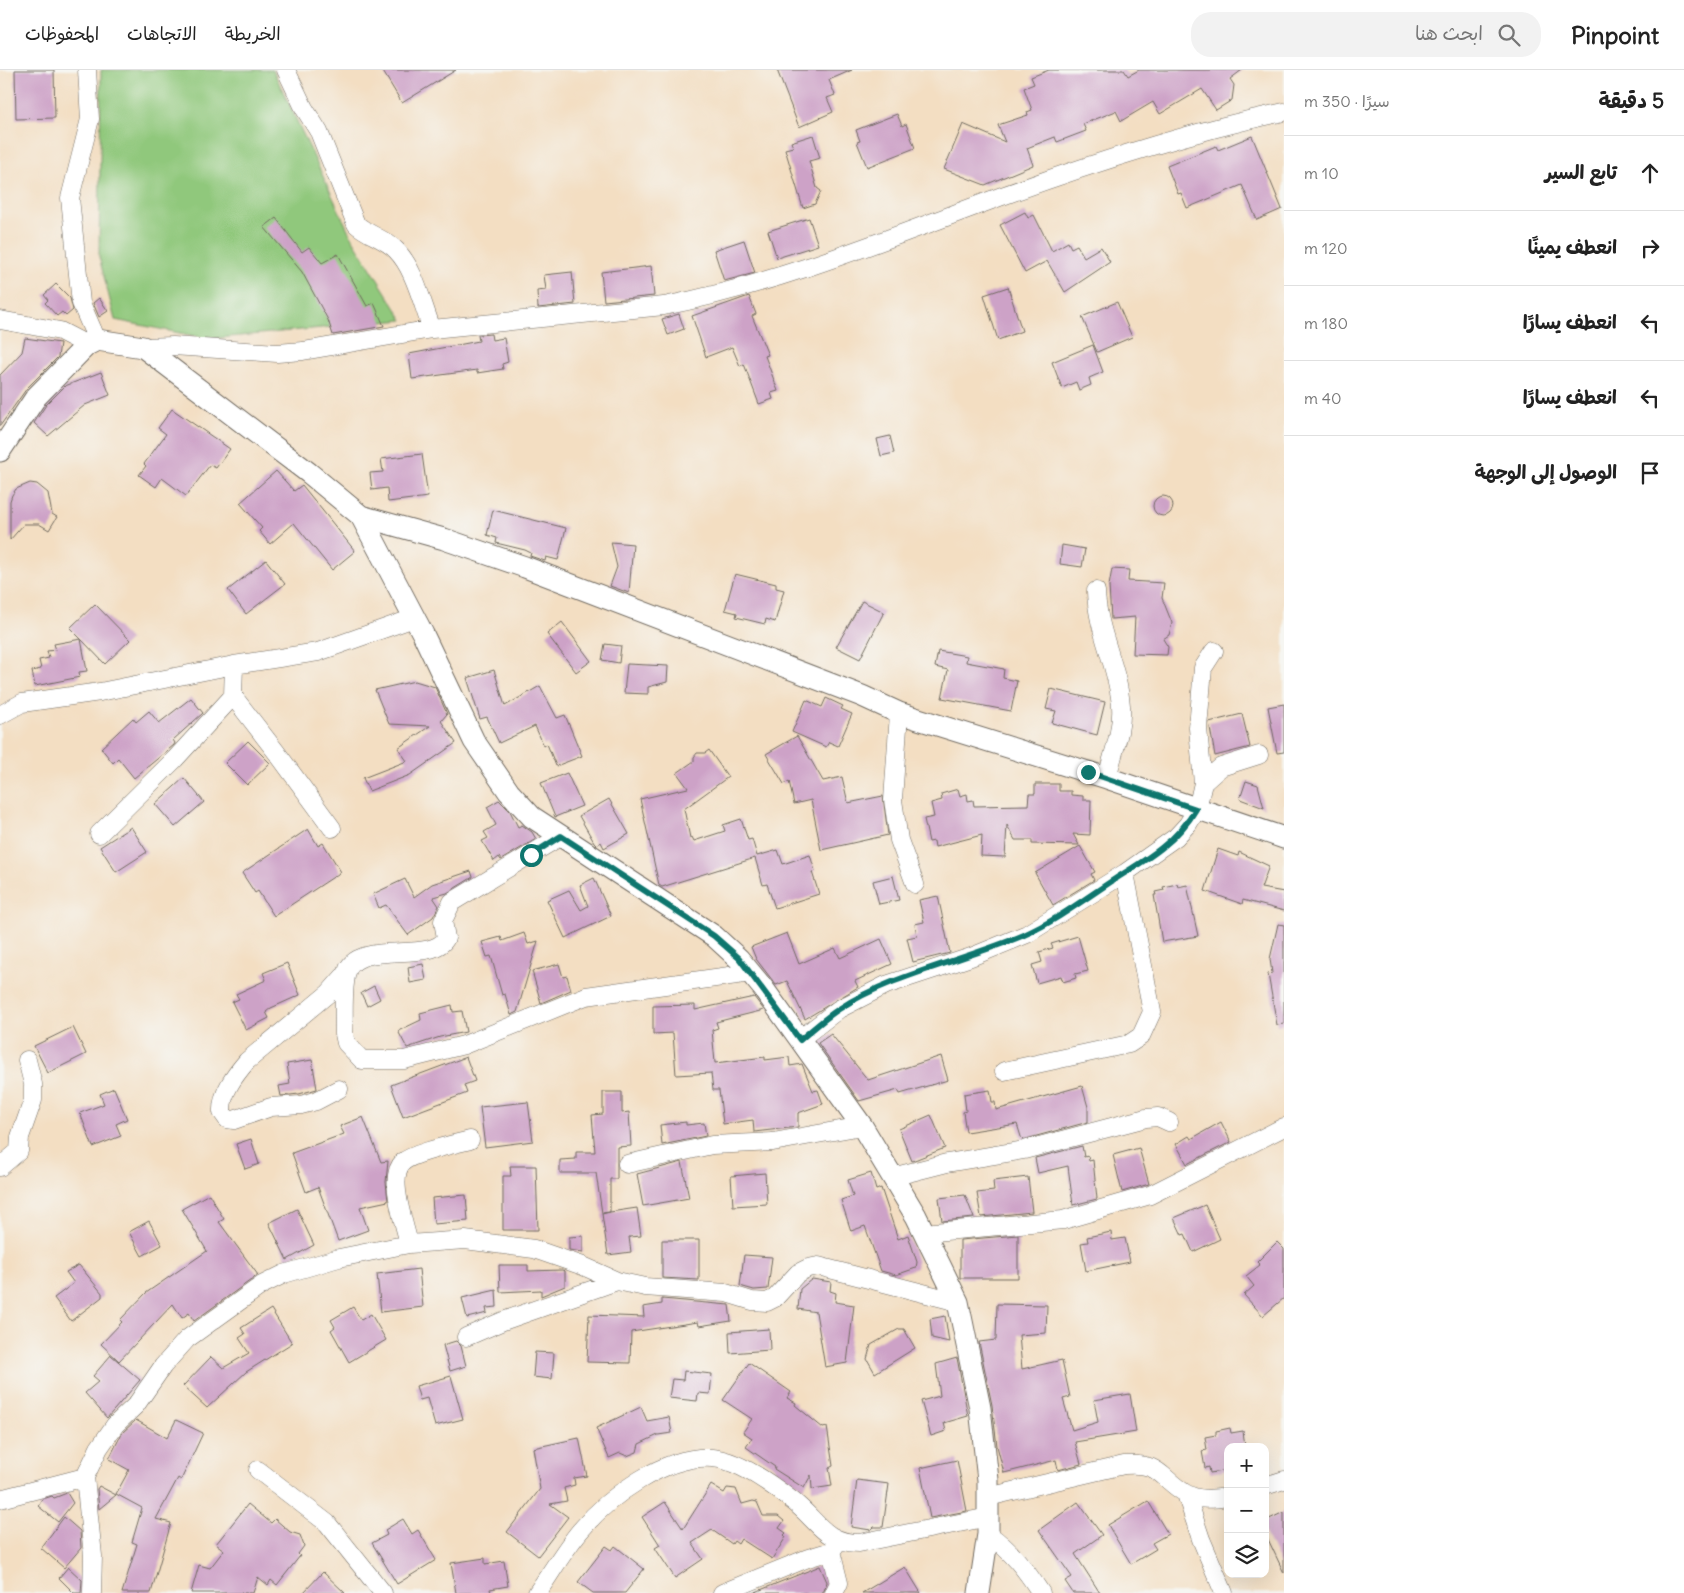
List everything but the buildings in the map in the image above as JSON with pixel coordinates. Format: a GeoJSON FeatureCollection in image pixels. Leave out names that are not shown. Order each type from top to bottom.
{"type":"FeatureCollection","features":[{"type":"Feature","properties":{"kind":"street"},"geometry":{"type":"LineString","coordinates":[[87,70],[90,119],[70,198],[81,304],[92,342]]}},
{"type":"Feature","properties":{"kind":"street"},"geometry":{"type":"LineString","coordinates":[[286,70],[318,132],[356,224],[366,232],[382,239],[397,251],[412,277],[432,329]]}},
{"type":"Feature","properties":{"kind":"street"},"geometry":{"type":"LineString","coordinates":[[0,320],[60,331],[92,342],[143,347],[173,346],[277,353],[358,343],[432,329],[664,306],[697,299],[821,262],[1015,192],[1197,132],[1284,112]]}},
{"type":"Feature","properties":{"kind":"street"},"geometry":{"type":"LineString","coordinates":[[0,451],[36,397],[92,342]]}},
{"type":"Feature","properties":{"kind":"street"},"geometry":{"type":"LineString","coordinates":[[143,347],[361,516],[444,539],[526,567],[845,689],[899,713],[1107,778],[1284,838]]}},
{"type":"Feature","properties":{"kind":"street"},"geometry":{"type":"LineString","coordinates":[[361,516],[414,618],[474,741],[509,792],[532,817],[714,936],[739,958],[862,1126],[892,1177],[924,1234],[958,1302],[980,1408],[989,1516],[979,1593]]}},
{"type":"Feature","properties":{"kind":"street"},"geometry":{"type":"LineString","coordinates":[[1096,590],[1096,611],[1115,669],[1121,706],[1121,715],[1107,778]]}},
{"type":"Feature","properties":{"kind":"street"},"geometry":{"type":"LineString","coordinates":[[0,716],[22,703],[100,692],[234,665],[318,652],[414,618]]}},
{"type":"Feature","properties":{"kind":"street"},"geometry":{"type":"LineString","coordinates":[[800,1040],[839,1009],[886,985],[971,957],[1027,934],[1125,873],[1176,837],[1188,824],[1196,809],[1203,783],[1198,728],[1201,688],[1203,668],[1214,651]]}},
{"type":"Feature","properties":{"kind":"street"},"geometry":{"type":"LineString","coordinates":[[234,665],[233,696],[332,828]]}},
{"type":"Feature","properties":{"kind":"street"},"geometry":{"type":"LineString","coordinates":[[100,834],[175,759],[233,696]]}},
{"type":"Feature","properties":{"kind":"street"},"geometry":{"type":"LineString","coordinates":[[899,713],[893,800],[899,840],[915,884]]}},
{"type":"Feature","properties":{"kind":"street"},"geometry":{"type":"LineString","coordinates":[[1203,783],[1221,767],[1259,755]]}},
{"type":"Feature","properties":{"kind":"street"},"geometry":{"type":"LineString","coordinates":[[561,836],[452,902],[443,921],[446,938],[444,942],[433,948],[361,957],[349,967],[346,976],[344,1034],[346,1043],[362,1060],[404,1060],[464,1045],[586,996],[751,973]]}},
{"type":"Feature","properties":{"kind":"street"},"geometry":{"type":"LineString","coordinates":[[1004,1071],[1116,1048],[1136,1040],[1145,1029],[1152,1012],[1125,873]]}},
{"type":"Feature","properties":{"kind":"street"},"geometry":{"type":"LineString","coordinates":[[339,1089],[316,1101],[301,1105],[271,1107],[234,1120],[227,1119],[222,1112],[224,1096],[247,1061],[328,993],[341,978],[346,976]]}},
{"type":"Feature","properties":{"kind":"street"},"geometry":{"type":"LineString","coordinates":[[0,1167],[19,1151],[20,1137],[33,1100],[33,1084],[26,1060]]}},
{"type":"Feature","properties":{"kind":"street"},"geometry":{"type":"LineString","coordinates":[[892,1177],[947,1163],[1024,1150],[1146,1118],[1158,1117],[1169,1122]]}},
{"type":"Feature","properties":{"kind":"street"},"geometry":{"type":"LineString","coordinates":[[627,1164],[712,1145],[773,1142],[862,1126]]}},
{"type":"Feature","properties":{"kind":"street"},"geometry":{"type":"LineString","coordinates":[[924,1234],[1063,1220],[1150,1195],[1284,1127]]}},
{"type":"Feature","properties":{"kind":"street"},"geometry":{"type":"LineString","coordinates":[[410,1244],[396,1189],[398,1169],[409,1158],[470,1140]]}},
{"type":"Feature","properties":{"kind":"street"},"geometry":{"type":"LineString","coordinates":[[92,1593],[93,1556],[85,1477],[99,1448],[115,1425],[136,1405],[163,1366],[181,1346],[256,1289],[284,1274],[309,1266],[410,1244],[465,1240],[515,1245],[541,1251],[617,1281],[668,1290],[726,1293],[752,1301],[767,1302],[775,1298],[798,1273],[818,1266],[958,1302]]}},
{"type":"Feature","properties":{"kind":"street"},"geometry":{"type":"LineString","coordinates":[[466,1337],[503,1321],[617,1281]]}},
{"type":"Feature","properties":{"kind":"street"},"geometry":{"type":"LineString","coordinates":[[536,1593],[580,1531],[612,1499],[649,1474],[689,1459],[713,1458],[769,1482],[800,1507],[825,1533],[834,1546],[839,1583],[834,1593]]}},
{"type":"Feature","properties":{"kind":"street"},"geometry":{"type":"LineString","coordinates":[[722,1593],[834,1546],[989,1516],[1124,1465],[1138,1464],[1158,1469],[1186,1494],[1198,1498],[1224,1497]]}},
{"type":"Feature","properties":{"kind":"street"},"geometry":{"type":"LineString","coordinates":[[258,1470],[327,1523],[383,1593]]}},
{"type":"Feature","properties":{"kind":"street"},"geometry":{"type":"LineString","coordinates":[[0,1499],[85,1477]]}},
{"type":"Feature","properties":{"kind":"street"},"geometry":{"type":"LineString","coordinates":[[1269,1485],[1284,1480]]}},
{"type":"Feature","properties":{"kind":"street"},"geometry":{"type":"LineString","coordinates":[[1186,1494],[1200,1539],[1224,1593]]}},
{"type":"Feature","properties":{"kind":"street"},"geometry":{"type":"LineString","coordinates":[[989,1516],[1004,1544],[1016,1557],[1041,1593]]}},
{"type":"Feature","properties":{"kind":"green space"},"geometry":{"type":"Polygon","coordinates":[[[101,70],[273,70],[352,238],[403,320],[209,339],[115,320],[99,257],[101,70]]]}},
{"type":"Feature","properties":{"kind":"route"},"geometry":{"type":"LineString","coordinates":[[531,855],[561,836],[714,936],[739,958],[800,1040],[839,1009],[886,985],[971,957],[1027,934],[1125,873],[1176,837],[1188,824],[1196,809],[1088,772]]}}]}
